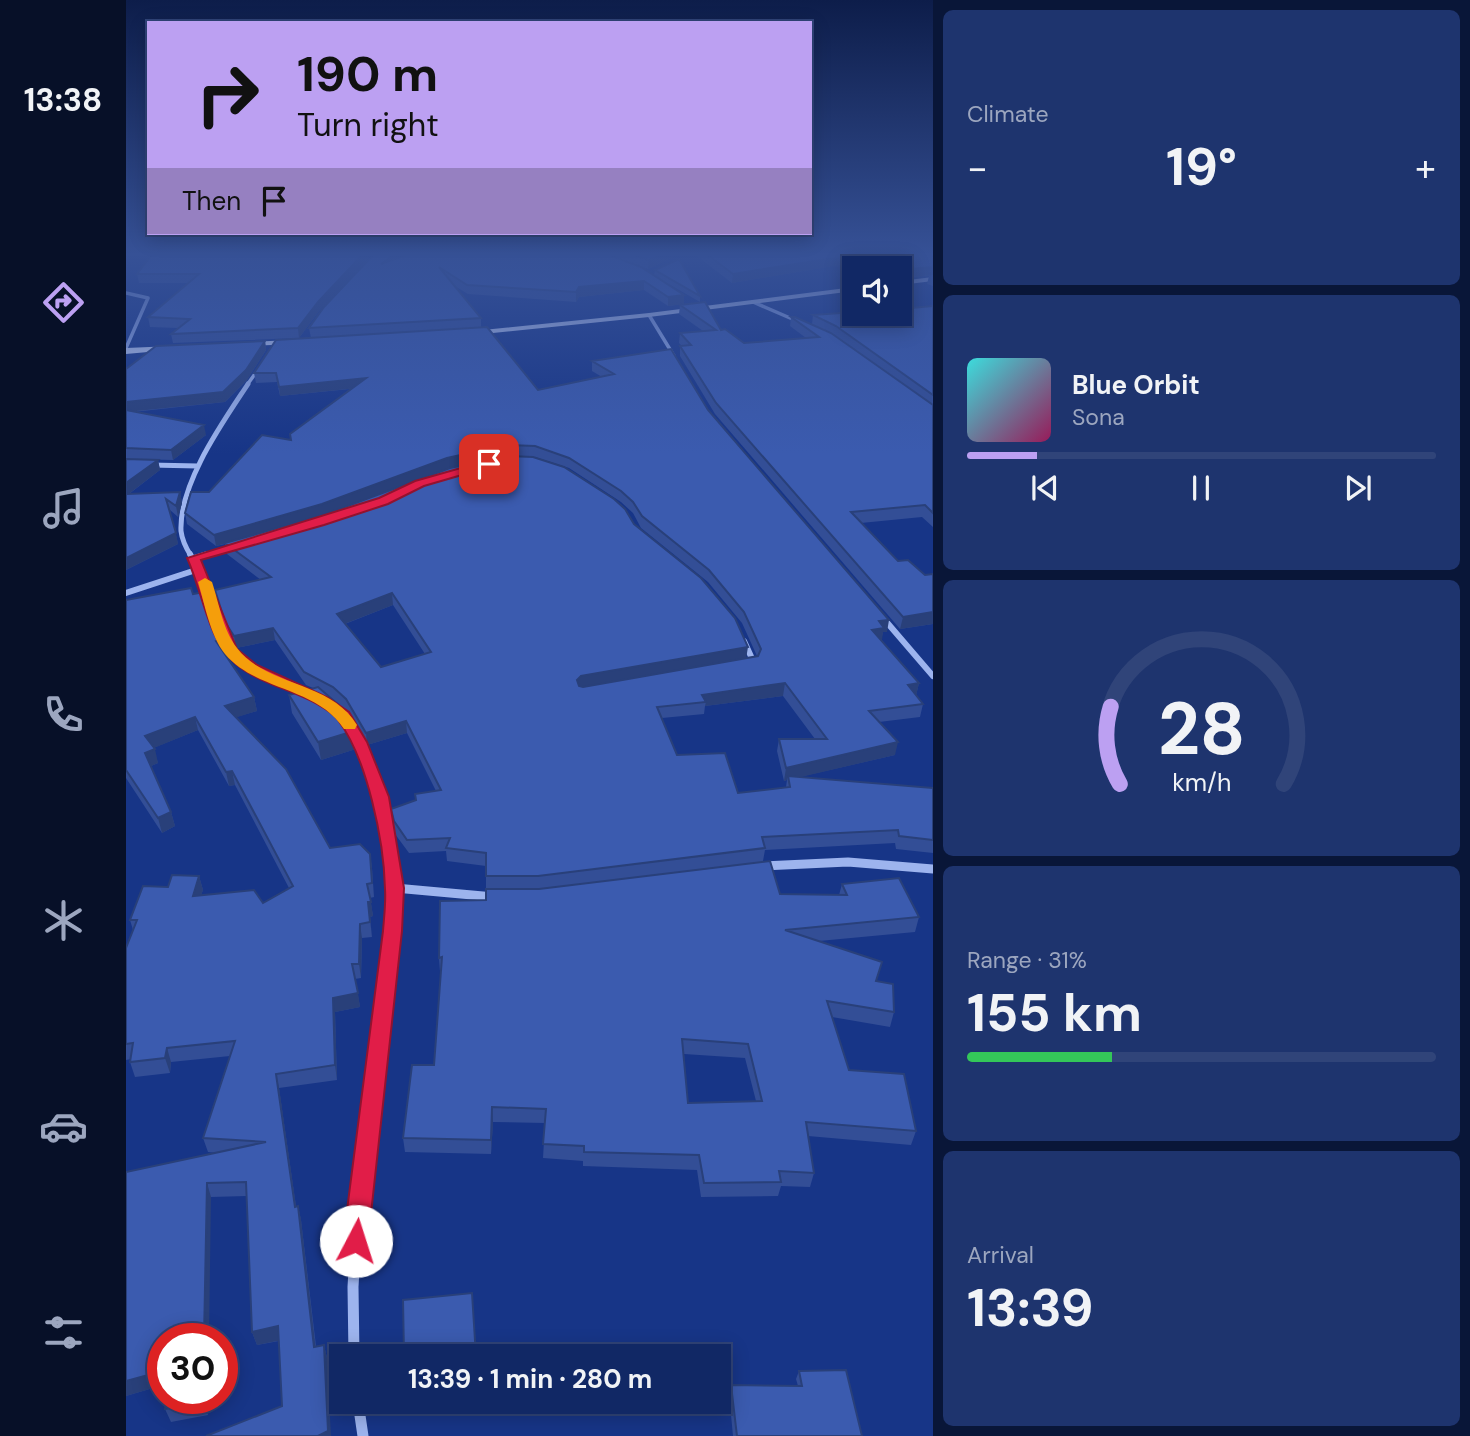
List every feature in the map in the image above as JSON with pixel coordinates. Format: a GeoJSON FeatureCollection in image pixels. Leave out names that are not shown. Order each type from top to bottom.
{"type":"FeatureCollection","features":[{"type":"Feature","properties":{"kind":"main road"},"geometry":{"type":"LineString","coordinates":[[461,334],[599,320]]}},
{"type":"Feature","properties":{"kind":"main road"},"geometry":{"type":"LineString","coordinates":[[239,345],[302,342]]}},
{"type":"Feature","properties":{"kind":"main road"},"geometry":{"type":"LineString","coordinates":[[126,349],[180,348]]}},
{"type":"Feature","properties":{"kind":"street"},"geometry":{"type":"LineString","coordinates":[[126,349],[139,320]]}},
{"type":"Feature","properties":{"kind":"street"},"geometry":{"type":"LineString","coordinates":[[652,320],[676,359]]}},
{"type":"Feature","properties":{"kind":"street"},"geometry":{"type":"LineString","coordinates":[[795,320],[800,322]]}},
{"type":"Feature","properties":{"kind":"street"},"geometry":{"type":"LineString","coordinates":[[269,353],[276,343]]}},
{"type":"Feature","properties":{"kind":"street"},"geometry":{"type":"LineString","coordinates":[[262,363],[198,466],[181,527],[183,540],[199,569],[220,631],[231,651],[252,669],[322,700]]}},
{"type":"Feature","properties":{"kind":"street"},"geometry":{"type":"LineString","coordinates":[[142,464],[198,466]]}},
{"type":"Feature","properties":{"kind":"street"},"geometry":{"type":"LineString","coordinates":[[194,558],[244,544]]}},
{"type":"Feature","properties":{"kind":"street"},"geometry":{"type":"LineString","coordinates":[[126,593],[199,569]]}},
{"type":"Feature","properties":{"kind":"street"},"geometry":{"type":"LineString","coordinates":[[881,616],[933,677]]}},
{"type":"Feature","properties":{"kind":"street"},"geometry":{"type":"LineString","coordinates":[[738,628],[754,663],[740,665]]}},
{"type":"Feature","properties":{"kind":"street"},"geometry":{"type":"LineString","coordinates":[[343,715],[359,742],[381,797],[395,888],[393,931],[358,1218],[353,1287],[354,1344]]}},
{"type":"Feature","properties":{"kind":"street"},"geometry":{"type":"LineString","coordinates":[[748,868],[799,862],[864,862],[933,869]]}},
{"type":"Feature","properties":{"kind":"street"},"geometry":{"type":"LineString","coordinates":[[395,888],[506,898]]}},
{"type":"Feature","properties":{"kind":"street"},"geometry":{"type":"LineString","coordinates":[[360,1414],[363,1436]]}},
{"type":"Feature","properties":{"kind":"building"},"geometry":{"type":"Polygon","coordinates":[[[189,320],[304,320],[298,328],[171,334],[189,320]]]}},
{"type":"Feature","properties":{"kind":"building"},"geometry":{"type":"Polygon","coordinates":[[[315,320],[446,320],[309,328],[315,320]]]}},
{"type":"Feature","properties":{"kind":"building"},"geometry":{"type":"Polygon","coordinates":[[[702,320],[715,320],[721,330],[725,329],[744,343],[819,337],[795,320],[802,320],[831,333],[933,405],[933,513],[925,505],[851,512],[898,561],[908,560],[925,575],[933,574],[933,612],[903,617],[716,403],[680,346],[691,345],[680,333],[716,330],[702,320]]]}},
{"type":"Feature","properties":{"kind":"building"},"geometry":{"type":"Polygon","coordinates":[[[823,320],[842,320],[842,326],[912,326],[912,320],[933,320],[933,395],[836,326],[823,320]]]}},
{"type":"Feature","properties":{"kind":"building"},"geometry":{"type":"Polygon","coordinates":[[[487,327],[538,390],[614,374],[592,361],[671,349],[708,410],[889,620],[879,621],[884,628],[872,630],[919,683],[908,685],[923,704],[869,711],[898,742],[786,768],[779,739],[827,739],[785,683],[702,695],[706,702],[657,707],[677,755],[725,753],[738,793],[790,787],[788,776],[933,788],[933,840],[899,836],[898,830],[762,837],[765,848],[538,876],[486,876],[486,853],[446,848],[450,838],[407,840],[394,821],[391,809],[416,800],[415,794],[441,790],[406,721],[366,733],[346,699],[333,687],[304,672],[273,628],[234,636],[225,622],[215,590],[271,577],[225,543],[326,514],[450,468],[507,456],[533,457],[564,467],[614,499],[625,509],[634,524],[701,578],[735,618],[748,647],[581,676],[577,680],[579,686],[758,656],[761,649],[744,612],[709,570],[642,516],[633,502],[621,491],[569,458],[535,446],[506,445],[447,458],[322,504],[214,535],[185,513],[191,492],[209,492],[262,435],[291,440],[290,434],[366,378],[279,387],[276,373],[254,373],[276,340],[487,327]],[[392,593],[337,614],[381,667],[431,652],[392,593]]]}},
{"type":"Feature","properties":{"kind":"building"},"geometry":{"type":"Polygon","coordinates":[[[265,341],[246,370],[223,392],[126,402],[126,369],[156,346],[265,341]]]}},
{"type":"Feature","properties":{"kind":"building"},"geometry":{"type":"Polygon","coordinates":[[[126,410],[204,425],[171,450],[126,448],[126,410]]]}},
{"type":"Feature","properties":{"kind":"building"},"geometry":{"type":"Polygon","coordinates":[[[126,459],[158,460],[126,483],[126,459]]]}},
{"type":"Feature","properties":{"kind":"building"},"geometry":{"type":"Polygon","coordinates":[[[180,492],[176,506],[166,499],[176,533],[126,558],[126,494],[180,492]]]}},
{"type":"Feature","properties":{"kind":"building"},"geometry":{"type":"Polygon","coordinates":[[[191,588],[193,594],[204,592],[214,625],[223,639],[216,641],[254,697],[225,706],[286,769],[330,848],[360,844],[370,854],[372,883],[367,884],[371,902],[368,902],[370,922],[360,924],[359,964],[352,964],[358,993],[333,998],[335,1065],[276,1074],[295,1207],[298,1206],[314,1347],[324,1345],[328,1431],[318,1436],[206,1436],[282,1406],[278,1326],[252,1332],[246,1182],[207,1183],[204,1323],[147,1323],[147,1375],[126,1381],[126,1172],[266,1142],[203,1138],[235,1041],[167,1048],[165,1058],[130,1062],[133,1043],[126,1044],[126,948],[137,920],[130,920],[143,886],[168,887],[172,875],[199,876],[193,896],[254,890],[263,903],[293,886],[232,771],[226,772],[195,717],[145,736],[155,749],[145,753],[171,812],[158,818],[126,770],[126,600],[191,588]]]}},
{"type":"Feature","properties":{"kind":"building"},"geometry":{"type":"Polygon","coordinates":[[[318,687],[341,707],[354,731],[318,742],[289,695],[318,687]]]}},
{"type":"Feature","properties":{"kind":"building"},"geometry":{"type":"Polygon","coordinates":[[[770,861],[780,894],[847,895],[842,884],[899,878],[919,917],[785,930],[882,962],[876,981],[893,984],[894,1012],[827,1001],[849,1070],[904,1074],[916,1131],[806,1122],[814,1173],[779,1171],[781,1182],[704,1183],[699,1155],[584,1152],[584,1146],[543,1144],[546,1109],[492,1107],[491,1140],[403,1138],[412,1065],[434,1065],[442,957],[439,958],[440,901],[486,900],[486,889],[539,889],[770,861]],[[682,1039],[688,1103],[762,1101],[748,1044],[682,1039]]]}},
{"type":"Feature","properties":{"kind":"building"},"geometry":{"type":"Polygon","coordinates":[[[472,1293],[475,1344],[404,1344],[403,1300],[472,1293]]]}},
{"type":"Feature","properties":{"kind":"building"},"geometry":{"type":"Polygon","coordinates":[[[846,1370],[862,1436],[737,1436],[731,1385],[802,1386],[799,1371],[846,1370]]]}},
{"type":"Feature","properties":{"kind":"slow traffic"},"geometry":{"type":"LineString","coordinates":[[205,582],[220,631],[231,651],[252,669],[322,700],[343,715],[349,725]]}},
{"type":"Feature","properties":{"kind":"route"},"geometry":{"type":"LineString","coordinates":[[356,1241],[393,931],[395,888],[381,797],[359,742],[343,715],[322,700],[252,669],[231,651],[220,631],[206,584],[194,558],[320,522],[383,501],[420,483],[489,464]]}}]}
